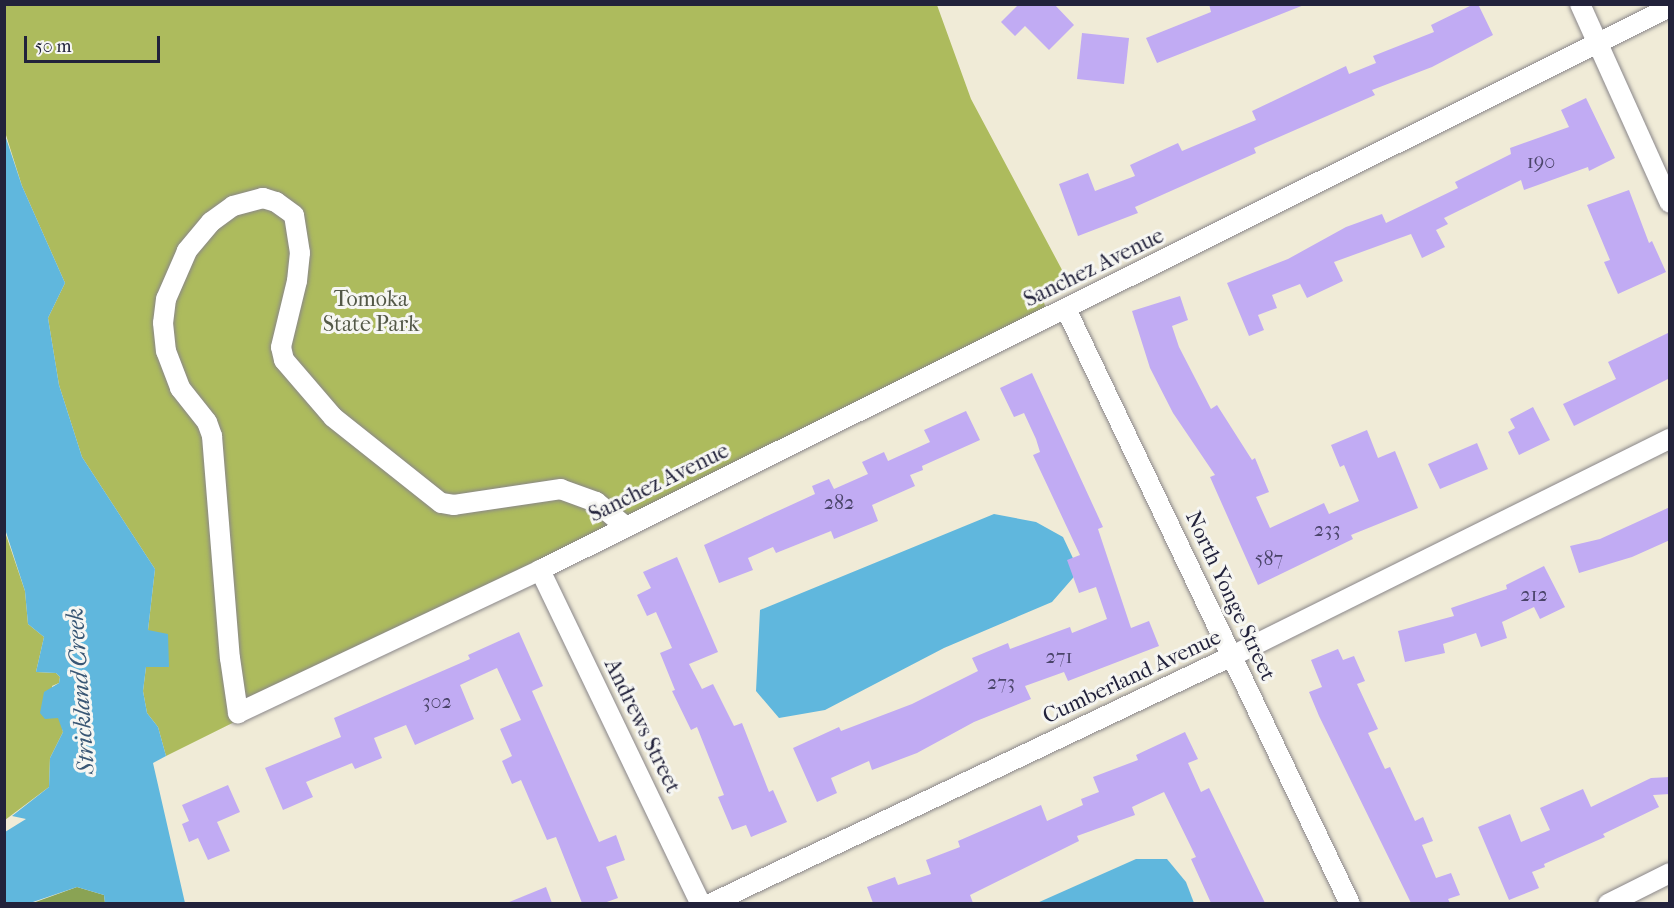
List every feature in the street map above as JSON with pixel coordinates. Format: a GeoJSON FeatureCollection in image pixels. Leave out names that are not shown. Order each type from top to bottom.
{"type":"FeatureCollection","features":[{"type":"Feature","properties":{"kind":"street"},"geometry":{"type":"LineString","coordinates":[[1580,4],[1670,203]]}},
{"type":"Feature","properties":{"kind":"street","name":"Sanchez Avenue"},"geometry":{"type":"LineString","coordinates":[[626,526],[596,501],[561,489],[454,506],[441,503],[390,465],[333,417],[284,360],[281,346],[297,280],[300,253],[294,215],[263,198],[233,206],[211,222],[187,251],[166,299],[163,323],[171,369],[180,388],[207,422],[212,436],[230,658],[238,713],[540,570],[1670,7]]}},
{"type":"Feature","properties":{"kind":"street","name":"North Yonge Street"},"geometry":{"type":"LineString","coordinates":[[1066,309],[1350,903]]}},
{"type":"Feature","properties":{"kind":"street","name":"Cumberland Avenue"},"geometry":{"type":"LineString","coordinates":[[710,903],[1232,656],[1670,439]]}},
{"type":"Feature","properties":{"kind":"street","name":"Andrews Street"},"geometry":{"type":"LineString","coordinates":[[540,570],[701,903]]}},
{"type":"Feature","properties":{"kind":"street"},"geometry":{"type":"LineString","coordinates":[[1608,903],[1670,873]]}},
{"type":"Feature","properties":{"kind":"green space","name":"Tomoka State Park"},"geometry":{"type":"Polygon","coordinates":[[[4,5],[937,5],[971,99],[1069,283],[1042,297],[1049,317],[166,756],[158,727],[147,713],[143,691],[146,667],[169,667],[148,630],[155,569],[82,457],[59,385],[48,318],[65,283],[22,186],[5,132],[4,5]]]}},
{"type":"Feature","properties":{"kind":"green space"},"geometry":{"type":"Polygon","coordinates":[[[4,529],[25,591],[28,624],[44,637],[36,672],[56,673],[60,677],[59,683],[52,686],[63,732],[50,758],[49,787],[5,820],[4,529]]]}},
{"type":"Feature","properties":{"kind":"green space"},"geometry":{"type":"Polygon","coordinates":[[[77,887],[104,895],[105,903],[30,904],[77,887]]]}},
{"type":"Feature","properties":{"kind":"water","name":"Strickland Creek"},"geometry":{"type":"Polygon","coordinates":[[[4,132],[22,186],[65,283],[48,318],[59,385],[82,457],[155,569],[148,630],[168,634],[169,667],[146,667],[143,691],[147,713],[158,727],[166,756],[153,763],[185,903],[105,903],[104,895],[77,887],[30,903],[5,903],[5,832],[26,819],[12,816],[49,787],[50,758],[63,732],[58,718],[45,719],[40,713],[44,692],[59,683],[60,677],[56,673],[36,672],[44,637],[28,624],[25,591],[5,529],[4,132]]]}},
{"type":"Feature","properties":{"kind":"water"},"geometry":{"type":"Polygon","coordinates":[[[994,514],[1036,522],[1063,537],[1079,571],[1052,602],[944,648],[825,710],[779,718],[756,691],[760,610],[994,514]]]}},
{"type":"Feature","properties":{"kind":"water"},"geometry":{"type":"Polygon","coordinates":[[[1136,859],[1167,859],[1186,882],[1194,903],[1037,903],[1136,859]]]}},
{"type":"Feature","properties":{"kind":"building"},"geometry":{"type":"Polygon","coordinates":[[[1019,4],[1054,4],[1074,25],[1049,50],[1025,26],[1015,36],[1001,22],[1019,4]]]}},
{"type":"Feature","properties":{"kind":"building"},"geometry":{"type":"Polygon","coordinates":[[[1209,4],[1304,5],[1157,63],[1146,38],[1211,12],[1209,4]]]}},
{"type":"Feature","properties":{"kind":"building"},"geometry":{"type":"Polygon","coordinates":[[[1478,4],[1493,35],[1432,67],[1372,90],[1375,95],[1254,148],[1256,153],[1135,207],[1138,213],[1078,236],[1059,184],[1088,173],[1095,191],[1135,176],[1130,165],[1178,143],[1182,151],[1256,120],[1252,111],[1346,66],[1349,74],[1376,63],[1373,56],[1434,32],[1431,25],[1478,4]]]}},
{"type":"Feature","properties":{"kind":"building"},"geometry":{"type":"Polygon","coordinates":[[[1082,33],[1129,38],[1124,84],[1077,79],[1082,33]]]}},
{"type":"Feature","properties":{"kind":"building"},"geometry":{"type":"Polygon","coordinates":[[[1586,98],[1615,158],[1589,171],[1588,167],[1524,190],[1521,180],[1444,218],[1448,224],[1436,230],[1445,247],[1422,258],[1411,234],[1334,262],[1343,281],[1307,298],[1300,284],[1272,295],[1277,308],[1258,315],[1264,330],[1249,336],[1227,283],[1288,259],[1346,227],[1382,214],[1386,223],[1458,188],[1455,182],[1511,154],[1510,148],[1569,127],[1561,110],[1586,98]]]}},
{"type":"Feature","properties":{"kind":"building"},"geometry":{"type":"Polygon","coordinates":[[[1629,190],[1649,243],[1652,241],[1666,272],[1618,294],[1604,262],[1610,260],[1587,205],[1629,190]]]}},
{"type":"Feature","properties":{"kind":"building"},"geometry":{"type":"Polygon","coordinates":[[[1180,296],[1188,320],[1172,326],[1179,347],[1211,409],[1217,405],[1252,460],[1255,458],[1269,492],[1256,497],[1270,528],[1324,503],[1329,514],[1359,501],[1344,465],[1340,467],[1331,445],[1367,430],[1378,458],[1395,451],[1418,508],[1351,535],[1353,539],[1258,585],[1210,477],[1215,475],[1173,413],[1150,368],[1132,311],[1180,296]]]}},
{"type":"Feature","properties":{"kind":"building"},"geometry":{"type":"Polygon","coordinates":[[[1670,332],[1670,378],[1574,426],[1563,404],[1616,379],[1608,362],[1670,332]]]}},
{"type":"Feature","properties":{"kind":"building"},"geometry":{"type":"Polygon","coordinates":[[[1032,373],[1103,527],[1098,529],[1131,628],[1149,621],[1159,646],[1068,681],[1064,672],[1025,686],[1031,699],[974,722],[917,753],[872,770],[869,761],[831,778],[837,793],[817,802],[793,748],[839,727],[841,731],[912,704],[978,671],[972,658],[1008,643],[1010,649],[1070,627],[1072,633],[1107,619],[1096,587],[1079,593],[1067,560],[1080,555],[1033,455],[1040,452],[1036,439],[1024,413],[1014,417],[1000,388],[1032,373]]]}},
{"type":"Feature","properties":{"kind":"building"},"geometry":{"type":"Polygon","coordinates":[[[1533,407],[1550,440],[1519,455],[1508,432],[1515,428],[1510,419],[1533,407]]]}},
{"type":"Feature","properties":{"kind":"building"},"geometry":{"type":"Polygon","coordinates":[[[966,411],[980,440],[922,466],[923,470],[910,475],[915,486],[872,505],[878,521],[834,539],[831,531],[776,553],[773,547],[748,558],[753,570],[719,583],[704,545],[815,494],[812,486],[829,479],[834,489],[868,474],[862,462],[884,452],[888,461],[930,442],[924,430],[966,411]]]}},
{"type":"Feature","properties":{"kind":"building"},"geometry":{"type":"Polygon","coordinates":[[[1477,443],[1488,469],[1440,489],[1428,464],[1477,443]]]}},
{"type":"Feature","properties":{"kind":"building"},"geometry":{"type":"Polygon","coordinates":[[[1670,507],[1670,540],[1632,557],[1579,573],[1570,546],[1600,539],[1670,507]]]}},
{"type":"Feature","properties":{"kind":"building"},"geometry":{"type":"Polygon","coordinates":[[[677,557],[718,652],[689,664],[702,689],[713,684],[734,726],[742,723],[769,792],[773,790],[787,822],[751,837],[746,825],[732,830],[718,797],[724,795],[697,727],[691,730],[672,691],[675,690],[660,653],[672,648],[656,612],[647,616],[637,595],[651,588],[643,572],[677,557]]]}},
{"type":"Feature","properties":{"kind":"building"},"geometry":{"type":"Polygon","coordinates":[[[1544,566],[1565,607],[1540,619],[1534,607],[1502,622],[1507,638],[1481,647],[1476,633],[1443,644],[1445,653],[1405,662],[1398,631],[1454,616],[1451,608],[1507,589],[1506,585],[1544,566]]]}},
{"type":"Feature","properties":{"kind":"building"},"geometry":{"type":"Polygon","coordinates":[[[519,632],[543,686],[532,691],[599,842],[616,835],[625,860],[606,867],[618,898],[604,903],[582,903],[556,837],[547,840],[521,780],[512,784],[502,761],[512,756],[500,729],[521,720],[497,668],[460,685],[474,719],[415,745],[406,725],[374,738],[382,758],[355,769],[352,763],[306,782],[313,797],[283,810],[265,768],[341,737],[334,718],[470,659],[468,655],[519,632]]]}},
{"type":"Feature","properties":{"kind":"building"},"geometry":{"type":"Polygon","coordinates":[[[1338,649],[1343,660],[1354,656],[1365,681],[1357,684],[1378,729],[1368,733],[1385,769],[1390,767],[1415,821],[1423,817],[1433,841],[1422,845],[1436,878],[1451,873],[1460,895],[1448,899],[1450,903],[1411,903],[1319,716],[1309,692],[1322,687],[1311,660],[1338,649]]]}},
{"type":"Feature","properties":{"kind":"building"},"geometry":{"type":"Polygon","coordinates":[[[1185,732],[1198,759],[1188,763],[1201,792],[1209,788],[1265,903],[1211,903],[1191,859],[1196,857],[1164,792],[1132,807],[1135,815],[1077,836],[1079,841],[970,895],[973,903],[873,903],[867,887],[895,877],[898,885],[931,874],[926,860],[960,847],[958,841],[1041,805],[1047,821],[1083,805],[1081,799],[1099,792],[1093,777],[1138,760],[1136,755],[1185,732]]]}},
{"type":"Feature","properties":{"kind":"building"},"geometry":{"type":"Polygon","coordinates":[[[1670,777],[1670,794],[1653,795],[1659,807],[1603,834],[1605,837],[1544,864],[1545,867],[1532,872],[1539,888],[1509,900],[1478,827],[1510,814],[1521,842],[1550,830],[1540,808],[1583,789],[1591,807],[1651,778],[1670,777]]]}},
{"type":"Feature","properties":{"kind":"building"},"geometry":{"type":"Polygon","coordinates":[[[228,785],[240,812],[217,822],[230,851],[208,860],[198,838],[189,842],[182,824],[189,821],[182,805],[228,785]]]}},
{"type":"Feature","properties":{"kind":"building"},"geometry":{"type":"Polygon","coordinates":[[[546,887],[552,903],[507,903],[546,887]]]}}]}
